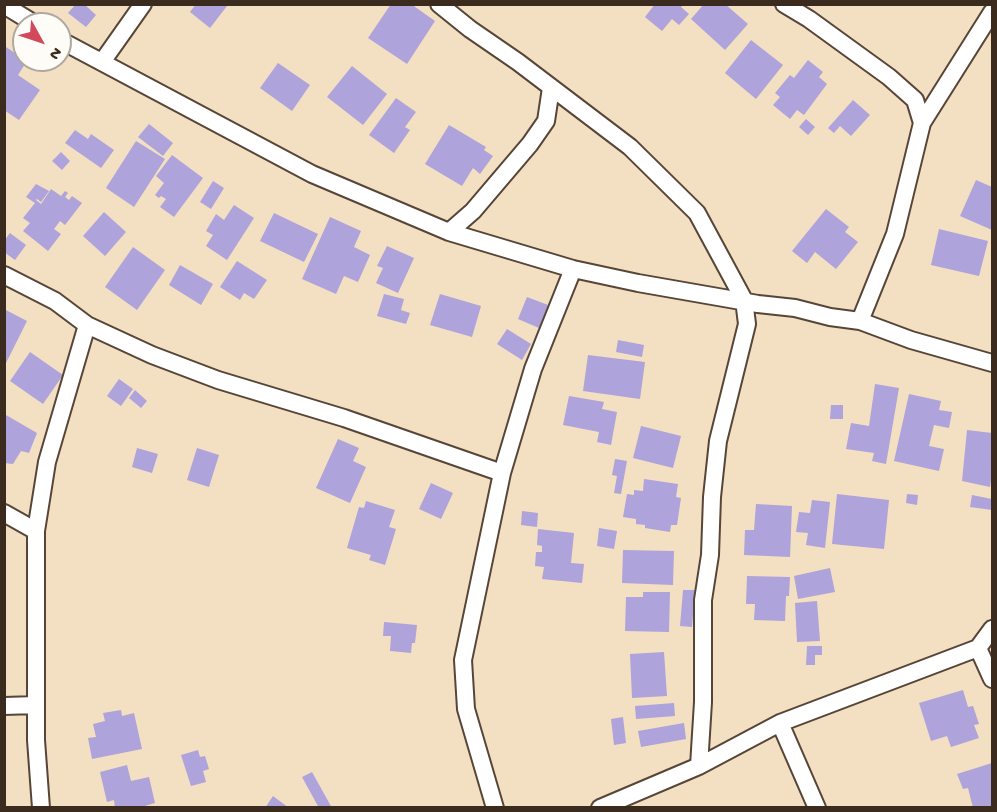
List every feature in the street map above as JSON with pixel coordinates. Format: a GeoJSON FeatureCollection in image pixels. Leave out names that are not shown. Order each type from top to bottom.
{"type":"FeatureCollection","features":[{"type":"Feature","properties":{"kind":"street"},"geometry":{"type":"LineString","coordinates":[[102,62],[143,4]]}},
{"type":"Feature","properties":{"kind":"street"},"geometry":{"type":"LineString","coordinates":[[439,4],[630,147],[697,213],[744,300],[747,324],[718,441],[712,496],[710,555],[703,600],[703,702],[699,766]]}},
{"type":"Feature","properties":{"kind":"street"},"geometry":{"type":"LineString","coordinates":[[783,4],[809,18],[889,77],[915,100],[922,123]]}},
{"type":"Feature","properties":{"kind":"street"},"geometry":{"type":"LineString","coordinates":[[860,321],[895,234],[922,123],[993,12]]}},
{"type":"Feature","properties":{"kind":"street"},"geometry":{"type":"LineString","coordinates":[[72,46],[312,174],[449,232],[573,269],[638,283],[758,304],[795,308],[830,317],[860,321],[910,340],[993,363]]}},
{"type":"Feature","properties":{"kind":"street"},"geometry":{"type":"LineString","coordinates":[[449,232],[473,211],[530,144],[546,121],[551,88]]}},
{"type":"Feature","properties":{"kind":"street"},"geometry":{"type":"LineString","coordinates":[[495,807],[466,709],[463,660],[502,473],[533,369],[573,269]]}},
{"type":"Feature","properties":{"kind":"street"},"geometry":{"type":"LineString","coordinates":[[4,274],[55,301],[87,325],[152,355],[218,380],[344,418],[502,473]]}},
{"type":"Feature","properties":{"kind":"street"},"geometry":{"type":"LineString","coordinates":[[41,807],[36,740],[36,531],[47,462],[87,325]]}},
{"type":"Feature","properties":{"kind":"street"},"geometry":{"type":"LineString","coordinates":[[4,513],[36,531]]}},
{"type":"Feature","properties":{"kind":"street"},"geometry":{"type":"LineString","coordinates":[[600,807],[699,766],[780,723],[978,648],[993,629]]}},
{"type":"Feature","properties":{"kind":"street"},"geometry":{"type":"LineString","coordinates":[[978,648],[993,680]]}},
{"type":"Feature","properties":{"kind":"street"},"geometry":{"type":"LineString","coordinates":[[4,706],[36,705]]}},
{"type":"Feature","properties":{"kind":"street"},"geometry":{"type":"LineString","coordinates":[[780,723],[817,807]]}},
{"type":"Feature","properties":{"kind":"building"},"geometry":{"type":"Polygon","coordinates":[[[76,4],[80,6],[84,4],[96,15],[86,27],[72,16],[72,12],[69,12],[76,4]]]}},
{"type":"Feature","properties":{"kind":"building"},"geometry":{"type":"Polygon","coordinates":[[[196,4],[225,4],[227,6],[210,28],[190,12],[196,4]]]}},
{"type":"Feature","properties":{"kind":"building"},"geometry":{"type":"Polygon","coordinates":[[[391,4],[411,4],[435,21],[407,64],[368,38],[391,4]]]}},
{"type":"Feature","properties":{"kind":"building"},"geometry":{"type":"Polygon","coordinates":[[[655,4],[684,4],[681,7],[689,14],[679,25],[672,19],[662,31],[645,17],[655,4]]]}},
{"type":"Feature","properties":{"kind":"building"},"geometry":{"type":"Polygon","coordinates":[[[704,4],[725,4],[748,24],[725,50],[691,19],[704,4]]]}},
{"type":"Feature","properties":{"kind":"building"},"geometry":{"type":"Polygon","coordinates":[[[751,40],[783,65],[756,99],[725,73],[751,40]]]}},
{"type":"Feature","properties":{"kind":"building"},"geometry":{"type":"Polygon","coordinates":[[[6,47],[12,51],[12,72],[20,72],[18,75],[40,90],[19,120],[4,110],[6,47]]]}},
{"type":"Feature","properties":{"kind":"building"},"geometry":{"type":"Polygon","coordinates":[[[808,60],[823,72],[819,77],[827,84],[804,115],[797,110],[790,119],[773,105],[780,97],[775,93],[790,75],[794,78],[808,60]]]}},
{"type":"Feature","properties":{"kind":"building"},"geometry":{"type":"Polygon","coordinates":[[[278,63],[310,85],[292,111],[260,88],[278,63]]]}},
{"type":"Feature","properties":{"kind":"building"},"geometry":{"type":"Polygon","coordinates":[[[352,66],[387,94],[363,125],[327,97],[352,66]]]}},
{"type":"Feature","properties":{"kind":"building"},"geometry":{"type":"Polygon","coordinates":[[[396,98],[416,112],[405,127],[410,130],[394,153],[369,135],[396,98]]]}},
{"type":"Feature","properties":{"kind":"building"},"geometry":{"type":"Polygon","coordinates":[[[853,100],[870,115],[851,136],[840,126],[834,133],[828,128],[853,100]]]}},
{"type":"Feature","properties":{"kind":"building"},"geometry":{"type":"Polygon","coordinates":[[[806,119],[815,127],[808,135],[799,127],[806,119]]]}},
{"type":"Feature","properties":{"kind":"building"},"geometry":{"type":"Polygon","coordinates":[[[149,124],[173,143],[163,156],[138,137],[149,124]]]}},
{"type":"Feature","properties":{"kind":"building"},"geometry":{"type":"Polygon","coordinates":[[[449,125],[486,147],[484,150],[493,156],[480,174],[473,168],[462,186],[425,164],[449,125]]]}},
{"type":"Feature","properties":{"kind":"building"},"geometry":{"type":"Polygon","coordinates":[[[75,130],[88,139],[91,134],[114,150],[101,168],[65,143],[75,130]]]}},
{"type":"Feature","properties":{"kind":"building"},"geometry":{"type":"Polygon","coordinates":[[[136,141],[165,159],[134,207],[106,188],[136,141]]]}},
{"type":"Feature","properties":{"kind":"building"},"geometry":{"type":"Polygon","coordinates":[[[61,152],[70,161],[62,170],[52,161],[61,152]]]}},
{"type":"Feature","properties":{"kind":"building"},"geometry":{"type":"Polygon","coordinates":[[[172,155],[203,178],[174,217],[160,207],[166,199],[155,195],[164,183],[156,176],[172,155]]]}},
{"type":"Feature","properties":{"kind":"building"},"geometry":{"type":"Polygon","coordinates":[[[976,180],[992,187],[992,230],[960,216],[976,180]]]}},
{"type":"Feature","properties":{"kind":"building"},"geometry":{"type":"Polygon","coordinates":[[[213,181],[224,188],[211,209],[200,202],[213,181]]]}},
{"type":"Feature","properties":{"kind":"building"},"geometry":{"type":"Polygon","coordinates":[[[36,184],[49,191],[41,202],[36,200],[41,204],[51,189],[61,196],[65,191],[68,193],[65,197],[69,200],[72,196],[82,203],[65,225],[60,221],[54,229],[61,234],[48,251],[23,231],[30,223],[23,218],[35,203],[26,197],[36,184]]]}},
{"type":"Feature","properties":{"kind":"building"},"geometry":{"type":"Polygon","coordinates":[[[234,205],[254,218],[227,260],[206,246],[213,235],[206,231],[216,214],[224,220],[234,205]]]}},
{"type":"Feature","properties":{"kind":"building"},"geometry":{"type":"Polygon","coordinates":[[[826,209],[849,227],[845,232],[858,242],[836,269],[815,252],[807,263],[792,251],[826,209]]]}},
{"type":"Feature","properties":{"kind":"building"},"geometry":{"type":"Polygon","coordinates":[[[104,212],[126,232],[105,256],[83,236],[104,212]]]}},
{"type":"Feature","properties":{"kind":"building"},"geometry":{"type":"Polygon","coordinates":[[[274,213],[318,234],[304,262],[260,241],[274,213]]]}},
{"type":"Feature","properties":{"kind":"building"},"geometry":{"type":"Polygon","coordinates":[[[330,217],[361,231],[354,247],[370,255],[358,282],[344,276],[336,294],[302,279],[330,217]]]}},
{"type":"Feature","properties":{"kind":"building"},"geometry":{"type":"Polygon","coordinates":[[[939,229],[988,241],[979,276],[931,265],[939,229]]]}},
{"type":"Feature","properties":{"kind":"building"},"geometry":{"type":"Polygon","coordinates":[[[10,233],[26,245],[15,260],[4,252],[4,241],[10,233]]]}},
{"type":"Feature","properties":{"kind":"building"},"geometry":{"type":"Polygon","coordinates":[[[387,246],[414,258],[398,293],[376,283],[383,268],[377,266],[387,246]]]}},
{"type":"Feature","properties":{"kind":"building"},"geometry":{"type":"Polygon","coordinates":[[[133,247],[165,270],[137,310],[105,287],[133,247]]]}},
{"type":"Feature","properties":{"kind":"building"},"geometry":{"type":"Polygon","coordinates":[[[237,261],[267,280],[254,299],[244,293],[240,300],[220,287],[237,261]]]}},
{"type":"Feature","properties":{"kind":"building"},"geometry":{"type":"Polygon","coordinates":[[[180,265],[213,284],[201,305],[169,285],[180,265]]]}},
{"type":"Feature","properties":{"kind":"building"},"geometry":{"type":"Polygon","coordinates":[[[384,294],[404,299],[401,310],[410,313],[406,324],[377,316],[384,294]]]}},
{"type":"Feature","properties":{"kind":"building"},"geometry":{"type":"Polygon","coordinates":[[[440,294],[481,306],[472,337],[430,325],[440,294]]]}},
{"type":"Feature","properties":{"kind":"building"},"geometry":{"type":"Polygon","coordinates":[[[527,297],[548,305],[539,328],[518,319],[527,297]]]}},
{"type":"Feature","properties":{"kind":"building"},"geometry":{"type":"Polygon","coordinates":[[[4,309],[27,321],[4,367],[4,309]]]}},
{"type":"Feature","properties":{"kind":"building"},"geometry":{"type":"Polygon","coordinates":[[[507,329],[531,344],[522,360],[497,344],[507,329]]]}},
{"type":"Feature","properties":{"kind":"building"},"geometry":{"type":"Polygon","coordinates":[[[618,340],[644,345],[642,357],[616,352],[618,340]]]}},
{"type":"Feature","properties":{"kind":"building"},"geometry":{"type":"Polygon","coordinates":[[[30,352],[63,375],[43,404],[10,381],[30,352]]]}},
{"type":"Feature","properties":{"kind":"building"},"geometry":{"type":"Polygon","coordinates":[[[588,355],[645,362],[640,399],[583,391],[588,355]]]}},
{"type":"Feature","properties":{"kind":"building"},"geometry":{"type":"Polygon","coordinates":[[[119,379],[133,389],[121,406],[107,396],[119,379]]]}},
{"type":"Feature","properties":{"kind":"building"},"geometry":{"type":"Polygon","coordinates":[[[875,384],[899,388],[886,464],[872,461],[874,453],[846,449],[851,423],[869,426],[875,384]]]}},
{"type":"Feature","properties":{"kind":"building"},"geometry":{"type":"Polygon","coordinates":[[[135,390],[147,401],[141,408],[129,398],[135,390]]]}},
{"type":"Feature","properties":{"kind":"building"},"geometry":{"type":"Polygon","coordinates":[[[909,394],[941,401],[939,410],[952,412],[949,428],[934,425],[929,446],[944,449],[939,471],[894,461],[909,394]]]}},
{"type":"Feature","properties":{"kind":"building"},"geometry":{"type":"Polygon","coordinates":[[[569,396],[604,402],[602,409],[617,412],[611,445],[597,442],[599,432],[563,425],[569,396]]]}},
{"type":"Feature","properties":{"kind":"building"},"geometry":{"type":"Polygon","coordinates":[[[831,405],[843,405],[843,419],[830,419],[831,405]]]}},
{"type":"Feature","properties":{"kind":"building"},"geometry":{"type":"Polygon","coordinates":[[[6,415],[37,433],[29,453],[21,451],[13,464],[4,463],[6,415]]]}},
{"type":"Feature","properties":{"kind":"building"},"geometry":{"type":"Polygon","coordinates":[[[641,426],[681,436],[673,468],[633,458],[641,426]]]}},
{"type":"Feature","properties":{"kind":"building"},"geometry":{"type":"Polygon","coordinates":[[[967,430],[992,433],[990,487],[962,481],[967,430]]]}},
{"type":"Feature","properties":{"kind":"building"},"geometry":{"type":"Polygon","coordinates":[[[338,439],[359,448],[353,461],[366,467],[350,503],[316,488],[338,439]]]}},
{"type":"Feature","properties":{"kind":"building"},"geometry":{"type":"Polygon","coordinates":[[[137,448],[158,454],[152,473],[132,467],[137,448]]]}},
{"type":"Feature","properties":{"kind":"building"},"geometry":{"type":"Polygon","coordinates":[[[197,448],[219,455],[209,487],[187,480],[197,448]]]}},
{"type":"Feature","properties":{"kind":"building"},"geometry":{"type":"Polygon","coordinates":[[[615,459],[627,461],[621,494],[614,493],[617,476],[612,475],[615,459]]]}},
{"type":"Feature","properties":{"kind":"building"},"geometry":{"type":"Polygon","coordinates":[[[644,479],[678,484],[676,497],[681,498],[677,525],[671,525],[670,532],[645,528],[645,525],[636,524],[636,519],[623,517],[627,494],[634,495],[634,490],[643,491],[644,479]]]}},
{"type":"Feature","properties":{"kind":"building"},"geometry":{"type":"Polygon","coordinates":[[[431,483],[453,493],[441,519],[419,509],[431,483]]]}},
{"type":"Feature","properties":{"kind":"building"},"geometry":{"type":"Polygon","coordinates":[[[837,494],[889,500],[884,549],[832,544],[837,494]]]}},
{"type":"Feature","properties":{"kind":"building"},"geometry":{"type":"Polygon","coordinates":[[[907,494],[918,495],[917,505],[906,503],[907,494]]]}},
{"type":"Feature","properties":{"kind":"building"},"geometry":{"type":"Polygon","coordinates":[[[972,495],[992,499],[992,510],[970,507],[972,495]]]}},
{"type":"Feature","properties":{"kind":"building"},"geometry":{"type":"Polygon","coordinates":[[[812,500],[830,502],[825,548],[806,545],[808,533],[796,532],[799,512],[810,513],[812,500]]]}},
{"type":"Feature","properties":{"kind":"building"},"geometry":{"type":"Polygon","coordinates":[[[366,501],[395,510],[389,527],[396,529],[385,565],[369,560],[371,555],[347,548],[359,507],[364,508],[366,501]]]}},
{"type":"Feature","properties":{"kind":"building"},"geometry":{"type":"Polygon","coordinates":[[[756,504],[792,506],[790,557],[744,555],[745,530],[754,530],[756,504]]]}},
{"type":"Feature","properties":{"kind":"building"},"geometry":{"type":"Polygon","coordinates":[[[522,511],[538,513],[537,527],[521,525],[522,511]]]}},
{"type":"Feature","properties":{"kind":"building"},"geometry":{"type":"Polygon","coordinates":[[[599,528],[617,531],[614,549],[597,546],[599,528]]]}},
{"type":"Feature","properties":{"kind":"building"},"geometry":{"type":"Polygon","coordinates":[[[538,529],[574,533],[571,563],[584,564],[582,583],[542,579],[544,567],[535,566],[536,552],[542,552],[542,546],[537,545],[538,529]]]}},
{"type":"Feature","properties":{"kind":"building"},"geometry":{"type":"Polygon","coordinates":[[[623,550],[674,551],[673,585],[622,583],[623,550]]]}},
{"type":"Feature","properties":{"kind":"building"},"geometry":{"type":"Polygon","coordinates":[[[830,568],[835,592],[798,599],[794,576],[830,568]]]}},
{"type":"Feature","properties":{"kind":"building"},"geometry":{"type":"Polygon","coordinates":[[[747,576],[790,577],[789,596],[786,596],[785,621],[754,620],[755,604],[746,604],[747,576]]]}},
{"type":"Feature","properties":{"kind":"building"},"geometry":{"type":"Polygon","coordinates":[[[683,590],[695,590],[692,627],[680,626],[683,590]]]}},
{"type":"Feature","properties":{"kind":"building"},"geometry":{"type":"Polygon","coordinates":[[[643,592],[670,592],[669,632],[625,631],[626,597],[643,597],[643,592]]]}},
{"type":"Feature","properties":{"kind":"building"},"geometry":{"type":"Polygon","coordinates":[[[817,601],[820,641],[797,642],[795,603],[817,601]]]}},
{"type":"Feature","properties":{"kind":"building"},"geometry":{"type":"Polygon","coordinates":[[[384,622],[417,625],[415,643],[412,643],[411,653],[390,651],[391,636],[383,636],[384,622]]]}},
{"type":"Feature","properties":{"kind":"building"},"geometry":{"type":"Polygon","coordinates":[[[807,646],[822,646],[822,655],[815,655],[815,665],[806,665],[807,646]]]}},
{"type":"Feature","properties":{"kind":"building"},"geometry":{"type":"Polygon","coordinates":[[[664,652],[667,696],[632,698],[630,654],[664,652]]]}},
{"type":"Feature","properties":{"kind":"building"},"geometry":{"type":"Polygon","coordinates":[[[963,690],[968,707],[973,706],[979,724],[974,725],[979,738],[951,747],[947,736],[931,741],[919,703],[963,690]]]}},
{"type":"Feature","properties":{"kind":"building"},"geometry":{"type":"Polygon","coordinates":[[[674,703],[675,716],[636,719],[635,706],[674,703]]]}},
{"type":"Feature","properties":{"kind":"building"},"geometry":{"type":"Polygon","coordinates":[[[121,710],[122,716],[134,713],[142,749],[92,759],[88,738],[96,737],[93,724],[105,721],[103,713],[121,710]]]}},
{"type":"Feature","properties":{"kind":"building"},"geometry":{"type":"Polygon","coordinates":[[[623,717],[626,743],[614,745],[611,719],[623,717]]]}},
{"type":"Feature","properties":{"kind":"building"},"geometry":{"type":"Polygon","coordinates":[[[684,723],[686,739],[641,747],[638,731],[684,723]]]}},
{"type":"Feature","properties":{"kind":"building"},"geometry":{"type":"Polygon","coordinates":[[[198,750],[200,757],[205,756],[209,769],[203,771],[206,782],[191,786],[181,755],[198,750]]]}},
{"type":"Feature","properties":{"kind":"building"},"geometry":{"type":"Polygon","coordinates":[[[992,763],[992,808],[973,808],[968,788],[963,789],[957,774],[992,763]]]}},
{"type":"Feature","properties":{"kind":"building"},"geometry":{"type":"Polygon","coordinates":[[[127,765],[131,781],[149,777],[155,803],[138,808],[115,808],[114,800],[107,802],[100,772],[127,765]]]}},
{"type":"Feature","properties":{"kind":"building"},"geometry":{"type":"Polygon","coordinates":[[[312,772],[332,808],[319,808],[302,777],[312,772]]]}},
{"type":"Feature","properties":{"kind":"building"},"geometry":{"type":"Polygon","coordinates":[[[273,796],[289,808],[265,808],[273,796]]]}}]}
